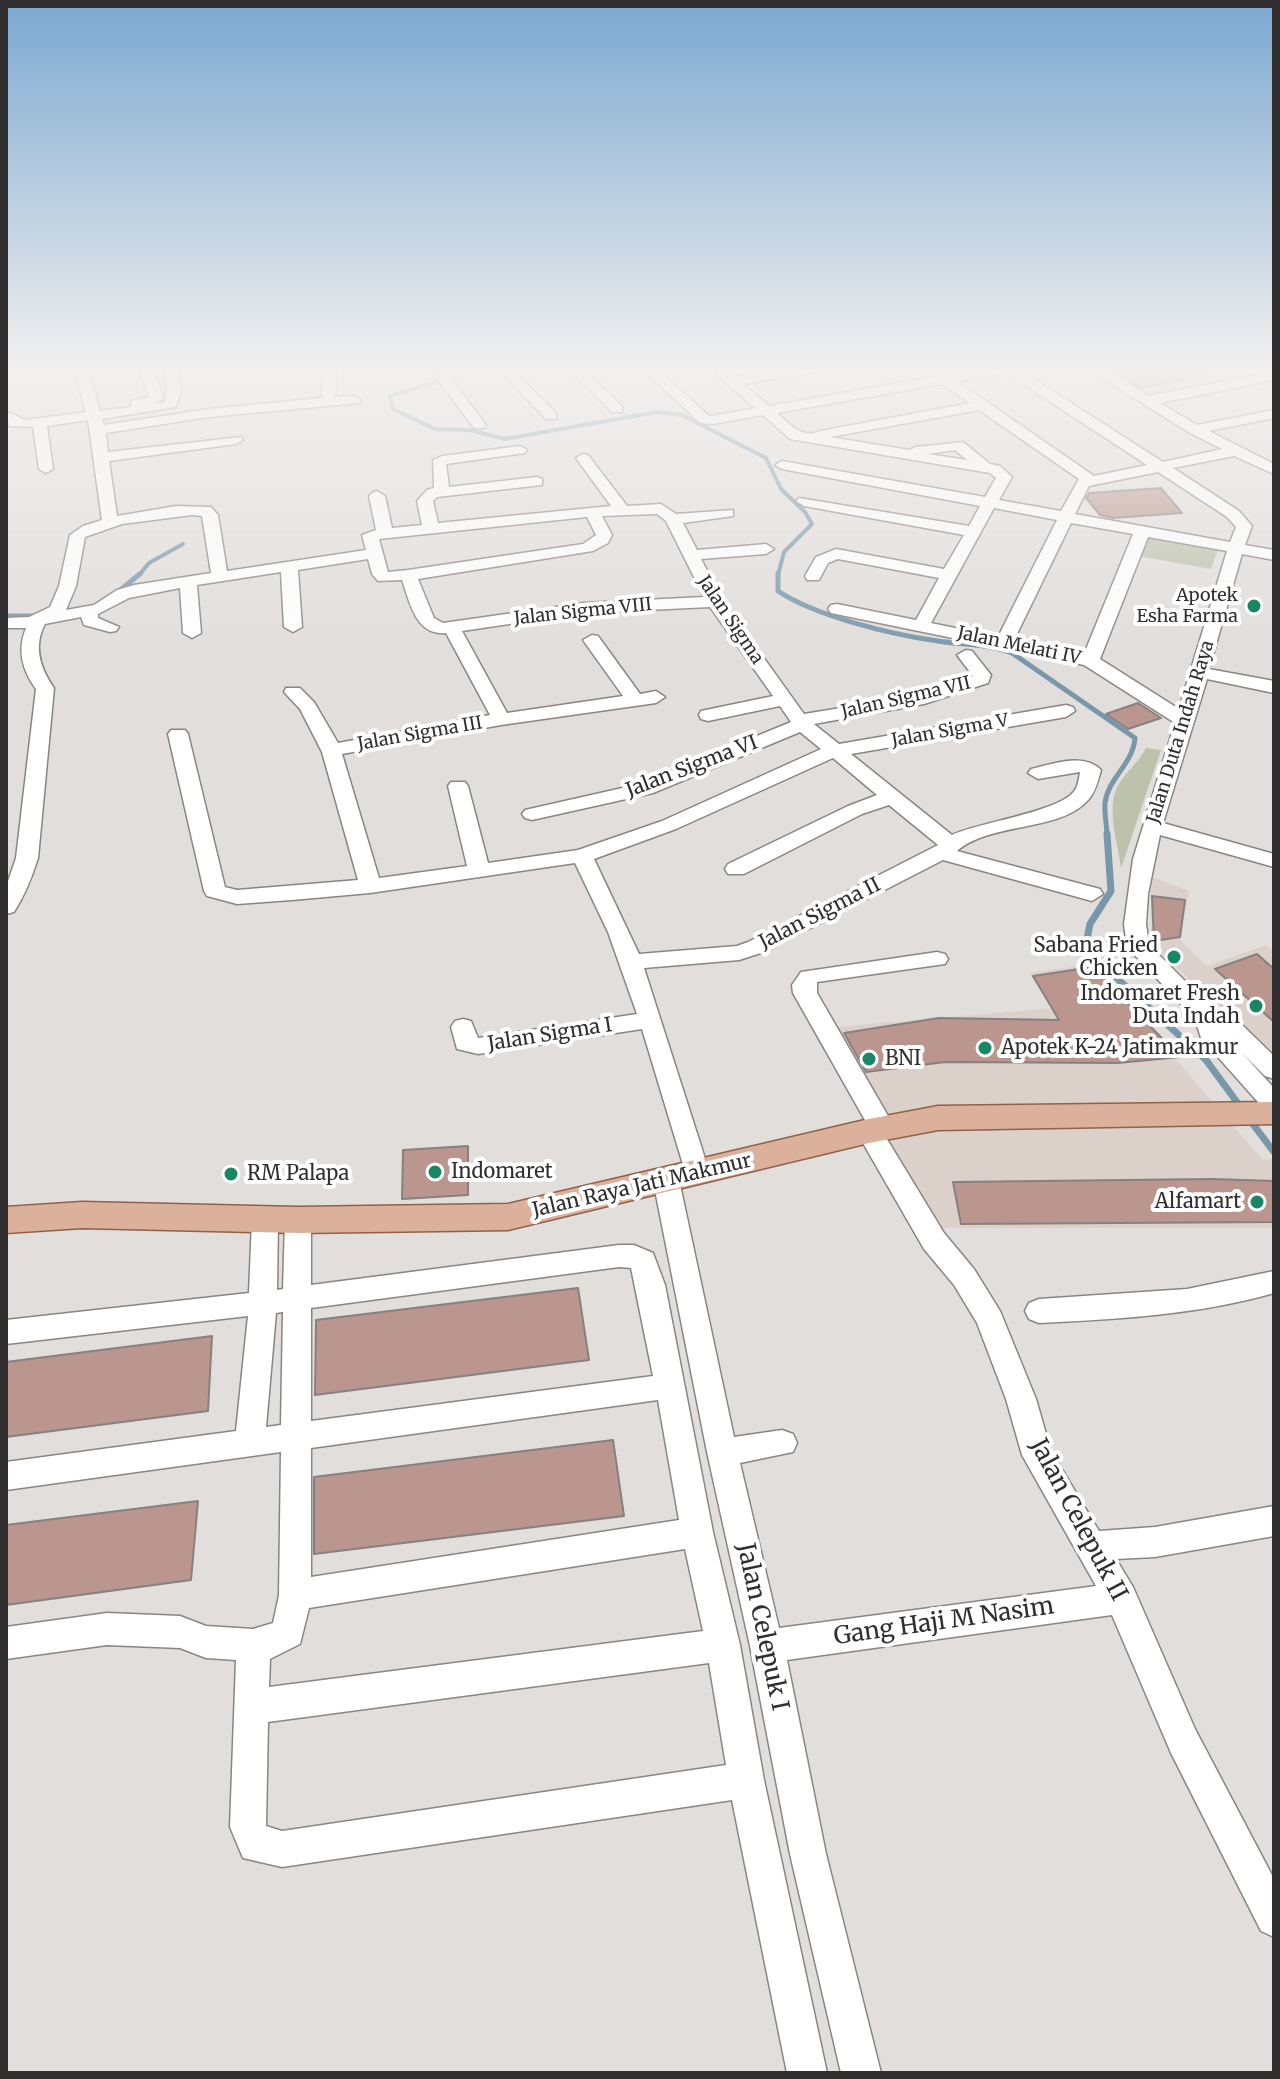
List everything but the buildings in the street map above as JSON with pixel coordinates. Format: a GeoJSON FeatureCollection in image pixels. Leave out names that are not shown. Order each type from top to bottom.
{"type":"FeatureCollection","features":[{"type":"Feature","properties":{"kind":"main road","name":"Jalan Raya Jati Makmur"},"geometry":{"type":"LineString","coordinates":[[6,1220],[82,1215],[281,1220],[508,1217],[876,1130],[963,1116],[1215,1114],[1267,1110]]}},
{"type":"Feature","properties":{"kind":"street"},"geometry":{"type":"LineString","coordinates":[[45,463],[46,469]]}},
{"type":"Feature","properties":{"kind":"street"},"geometry":{"type":"LineString","coordinates":[[101,463],[110,521]]}},
{"type":"Feature","properties":{"kind":"street"},"geometry":{"type":"LineString","coordinates":[[438,463],[442,490]]}},
{"type":"Feature","properties":{"kind":"street"},"geometry":{"type":"LineString","coordinates":[[587,463],[622,510]]}},
{"type":"Feature","properties":{"kind":"street"},"geometry":{"type":"LineString","coordinates":[[921,626],[1004,477],[995,469],[960,463]]}},
{"type":"Feature","properties":{"kind":"street"},"geometry":{"type":"LineString","coordinates":[[1065,463],[1090,480]]}},
{"type":"Feature","properties":{"kind":"street"},"geometry":{"type":"LineString","coordinates":[[1155,463],[1159,466]]}},
{"type":"Feature","properties":{"kind":"street"},"geometry":{"type":"LineString","coordinates":[[1004,642],[1083,483],[1174,463]]}},
{"type":"Feature","properties":{"kind":"street"},"geometry":{"type":"LineString","coordinates":[[782,465],[1066,514],[1274,555]]}},
{"type":"Feature","properties":{"kind":"street","name":"Jalan Duta Indah Raya"},"geometry":{"type":"LineString","coordinates":[[1159,466],[1233,514],[1244,526],[1153,827],[1139,885],[1133,932],[1138,947],[1207,1017],[1229,1026],[1274,1070]]}},
{"type":"Feature","properties":{"kind":"street"},"geometry":{"type":"LineString","coordinates":[[432,524],[426,498],[442,490],[537,482]]}},
{"type":"Feature","properties":{"kind":"street","name":"Jalan Sigma"},"geometry":{"type":"LineString","coordinates":[[645,490],[658,508],[673,519],[715,602],[801,722],[833,751],[894,796],[946,848]]}},
{"type":"Feature","properties":{"kind":"street"},"geometry":{"type":"LineString","coordinates":[[377,496],[385,533]]}},
{"type":"Feature","properties":{"kind":"street"},"geometry":{"type":"LineString","coordinates":[[804,501],[973,532]]}},
{"type":"Feature","properties":{"kind":"street"},"geometry":{"type":"LineString","coordinates":[[432,524],[658,508]]}},
{"type":"Feature","properties":{"kind":"street"},"geometry":{"type":"LineString","coordinates":[[6,907],[20,881],[27,858],[45,688],[35,678],[30,642],[42,620],[64,603],[78,535],[91,526],[110,521],[198,509],[208,512],[220,577]]}},
{"type":"Feature","properties":{"kind":"street"},"geometry":{"type":"LineString","coordinates":[[532,512],[370,535],[380,574],[384,577],[408,575],[587,548],[602,540],[604,535],[592,512]]}},
{"type":"Feature","properties":{"kind":"street"},"geometry":{"type":"LineString","coordinates":[[673,519],[727,513]]}},
{"type":"Feature","properties":{"kind":"street"},"geometry":{"type":"LineString","coordinates":[[1090,661],[1142,531]]}},
{"type":"Feature","properties":{"kind":"street"},"geometry":{"type":"LineString","coordinates":[[689,555],[766,549]]}},
{"type":"Feature","properties":{"kind":"street"},"geometry":{"type":"LineString","coordinates":[[6,623],[89,612],[140,589],[375,553]]}},
{"type":"Feature","properties":{"kind":"street"},"geometry":{"type":"LineString","coordinates":[[813,576],[822,560],[836,554],[856,555],[949,575]]}},
{"type":"Feature","properties":{"kind":"street"},"geometry":{"type":"LineString","coordinates":[[289,566],[293,627]]}},
{"type":"Feature","properties":{"kind":"street"},"geometry":{"type":"LineString","coordinates":[[408,575],[426,621],[440,629],[452,628]]}},
{"type":"Feature","properties":{"kind":"street"},"geometry":{"type":"LineString","coordinates":[[188,582],[192,633]]}},
{"type":"Feature","properties":{"kind":"street","name":"Jalan Sigma VIII"},"geometry":{"type":"LineString","coordinates":[[452,628],[584,608],[715,602]]}},
{"type":"Feature","properties":{"kind":"street","name":"Jalan Melati IV"},"geometry":{"type":"LineString","coordinates":[[837,609],[1090,661],[1185,721]]}},
{"type":"Feature","properties":{"kind":"street"},"geometry":{"type":"LineString","coordinates":[[89,612],[90,621],[110,627]]}},
{"type":"Feature","properties":{"kind":"street","name":"Jalan Sigma III"},"geometry":{"type":"LineString","coordinates":[[332,750],[501,719],[452,628]]}},
{"type":"Feature","properties":{"kind":"street"},"geometry":{"type":"LineString","coordinates":[[592,640],[635,700]]}},
{"type":"Feature","properties":{"kind":"street","name":"Jalan Sigma VII"},"geometry":{"type":"LineString","coordinates":[[801,722],[977,683],[982,675],[966,655]]}},
{"type":"Feature","properties":{"kind":"street"},"geometry":{"type":"LineString","coordinates":[[1199,672],[1274,687]]}},
{"type":"Feature","properties":{"kind":"street","name":"Jalan Sigma III"},"geometry":{"type":"LineString","coordinates":[[293,692],[308,709],[332,750],[370,886]]}},
{"type":"Feature","properties":{"kind":"street"},"geometry":{"type":"LineString","coordinates":[[501,719],[656,697]]}},
{"type":"Feature","properties":{"kind":"street"},"geometry":{"type":"LineString","coordinates":[[708,715],[785,699]]}},
{"type":"Feature","properties":{"kind":"street","name":"Jalan Sigma V"},"geometry":{"type":"LineString","coordinates":[[833,751],[1066,711]]}},
{"type":"Feature","properties":{"kind":"street","name":"Jalan Sigma VI"},"geometry":{"type":"LineString","coordinates":[[532,814],[646,789],[801,722]]}},
{"type":"Feature","properties":{"kind":"street"},"geometry":{"type":"LineString","coordinates":[[178,734],[215,891],[237,897],[370,886],[582,856],[669,825],[833,751]]}},
{"type":"Feature","properties":{"kind":"street","name":"Jalan Sigma II"},"geometry":{"type":"LineString","coordinates":[[632,962],[739,953],[964,836],[1059,808],[1078,799],[1084,792],[1091,770],[1081,765],[1038,773]]}},
{"type":"Feature","properties":{"kind":"street"},"geometry":{"type":"LineString","coordinates":[[458,786],[479,870]]}},
{"type":"Feature","properties":{"kind":"street"},"geometry":{"type":"LineString","coordinates":[[736,869],[855,810],[894,796]]}},
{"type":"Feature","properties":{"kind":"street"},"geometry":{"type":"LineString","coordinates":[[1153,827],[1274,861]]}},
{"type":"Feature","properties":{"kind":"street"},"geometry":{"type":"LineString","coordinates":[[6,834],[28,831]]}},
{"type":"Feature","properties":{"kind":"street"},"geometry":{"type":"LineString","coordinates":[[946,848],[1083,892]]}},
{"type":"Feature","properties":{"kind":"street"},"geometry":{"type":"LineString","coordinates":[[582,856],[606,898],[632,962],[649,1020],[681,1177]]}},
{"type":"Feature","properties":{"kind":"street","name":"Jalan Celepuk II"},"geometry":{"type":"LineString","coordinates":[[937,959],[816,975],[809,977],[804,985],[805,993],[934,1241],[964,1277],[990,1319],[1021,1399],[1037,1455],[1121,1598],[1183,1741],[1274,1918]]}},
{"type":"Feature","properties":{"kind":"street","name":"Jalan Duta Indah Raya"},"geometry":{"type":"LineString","coordinates":[[1207,1017],[1209,1032],[1267,1110]]}},
{"type":"Feature","properties":{"kind":"street","name":"Jalan Sigma I"},"geometry":{"type":"LineString","coordinates":[[463,1027],[466,1043],[478,1046],[649,1020]]}},
{"type":"Feature","properties":{"kind":"street","name":"Jalan Celepuk I"},"geometry":{"type":"LineString","coordinates":[[681,1177],[722,1452],[767,1646],[808,1854],[861,2073]]}},
{"type":"Feature","properties":{"kind":"street"},"geometry":{"type":"LineString","coordinates":[[6,1643],[107,1629],[180,1632],[206,1642],[253,1645],[273,1642],[288,1633],[295,1595],[296,1298],[281,1220]]}},
{"type":"Feature","properties":{"kind":"street"},"geometry":{"type":"LineString","coordinates":[[250,1441],[263,1303],[281,1220]]}},
{"type":"Feature","properties":{"kind":"street"},"geometry":{"type":"LineString","coordinates":[[6,1332],[634,1256],[643,1261],[651,1285],[697,1532],[723,1645],[746,1780],[807,2073]]}},
{"type":"Feature","properties":{"kind":"street"},"geometry":{"type":"LineString","coordinates":[[1039,1311],[1163,1304],[1226,1295],[1274,1282]]}},
{"type":"Feature","properties":{"kind":"street"},"geometry":{"type":"LineString","coordinates":[[6,1476],[669,1386]]}},
{"type":"Feature","properties":{"kind":"street"},"geometry":{"type":"LineString","coordinates":[[722,1452],[782,1443]]}},
{"type":"Feature","properties":{"kind":"street"},"geometry":{"type":"LineString","coordinates":[[1093,1546],[1155,1542],[1274,1521]]}},
{"type":"Feature","properties":{"kind":"street"},"geometry":{"type":"LineString","coordinates":[[295,1595],[697,1532]]}},
{"type":"Feature","properties":{"kind":"street","name":"Gang Haji M Nasim"},"geometry":{"type":"LineString","coordinates":[[767,1646],[1121,1598]]}},
{"type":"Feature","properties":{"kind":"street"},"geometry":{"type":"LineString","coordinates":[[253,1645],[248,1827],[256,1845],[282,1849],[746,1780]]}},
{"type":"Feature","properties":{"kind":"street"},"geometry":{"type":"LineString","coordinates":[[252,1707],[723,1645]]}},
{"type":"Feature","properties":{"kind":"shaded area"},"geometry":{"type":"Polygon","coordinates":[[[1151,877],[1189,891],[1180,940],[1207,966],[1266,945],[1274,951],[1274,1057],[1151,944],[1151,877]]]}},
{"type":"Feature","properties":{"kind":"shaded area"},"geometry":{"type":"Polygon","coordinates":[[[1093,964],[1263,1160],[1274,1159],[1274,1228],[939,1228],[896,1156],[865,1083],[836,1027],[1054,1008],[1029,973],[1093,964]]]}},
{"type":"Feature","properties":{"kind":"green space"},"geometry":{"type":"Polygon","coordinates":[[[1141,535],[1218,549],[1211,569],[1132,555],[1141,535]]]}},
{"type":"Feature","properties":{"kind":"green space"},"geometry":{"type":"Polygon","coordinates":[[[1146,748],[1161,750],[1121,868],[1113,814],[1115,793],[1146,748]]]}},
{"type":"Feature","properties":{"kind":"waterway"},"geometry":{"type":"LineString","coordinates":[[768,463],[781,489],[805,512],[812,524],[784,552],[778,575]]}},
{"type":"Feature","properties":{"kind":"waterway"},"geometry":{"type":"LineString","coordinates":[[140,574],[149,563],[183,544]]}},
{"type":"Feature","properties":{"kind":"waterway"},"geometry":{"type":"LineString","coordinates":[[118,592],[140,574]]}},
{"type":"Feature","properties":{"kind":"waterway"},"geometry":{"type":"LineString","coordinates":[[778,575],[778,591],[812,609],[899,634],[985,646],[1012,653],[1135,738],[1130,756],[1107,794],[1107,836]]}},
{"type":"Feature","properties":{"kind":"waterway"},"geometry":{"type":"LineString","coordinates":[[6,616],[40,616]]}},
{"type":"Feature","properties":{"kind":"waterway"},"geometry":{"type":"LineString","coordinates":[[1107,834],[1111,891],[1090,924],[1085,949],[1206,1060],[1242,1109]]}},
{"type":"Feature","properties":{"kind":"waterway"},"geometry":{"type":"LineString","coordinates":[[1249,1119],[1274,1152]]}},
{"type":"Feature","properties":{"kind":"place","name":"Apotek Esha Farma"},"geometry":{"type":"Point","coordinates":[1254,606]}},
{"type":"Feature","properties":{"kind":"place","name":"Sabana Fried Chicken"},"geometry":{"type":"Point","coordinates":[1174,957]}},
{"type":"Feature","properties":{"kind":"place","name":"Indomaret Fresh Duta Indah"},"geometry":{"type":"Point","coordinates":[1256,1006]}},
{"type":"Feature","properties":{"kind":"place","name":"Apotek K-24 Jatimakmur"},"geometry":{"type":"Point","coordinates":[985,1048]}},
{"type":"Feature","properties":{"kind":"place","name":"BNI"},"geometry":{"type":"Point","coordinates":[869,1059]}},
{"type":"Feature","properties":{"kind":"place","name":"Indomaret"},"geometry":{"type":"Point","coordinates":[435,1172]}},
{"type":"Feature","properties":{"kind":"place","name":"RM Palapa"},"geometry":{"type":"Point","coordinates":[231,1174]}},
{"type":"Feature","properties":{"kind":"place","name":"Alfamart"},"geometry":{"type":"Point","coordinates":[1257,1202]}}]}
